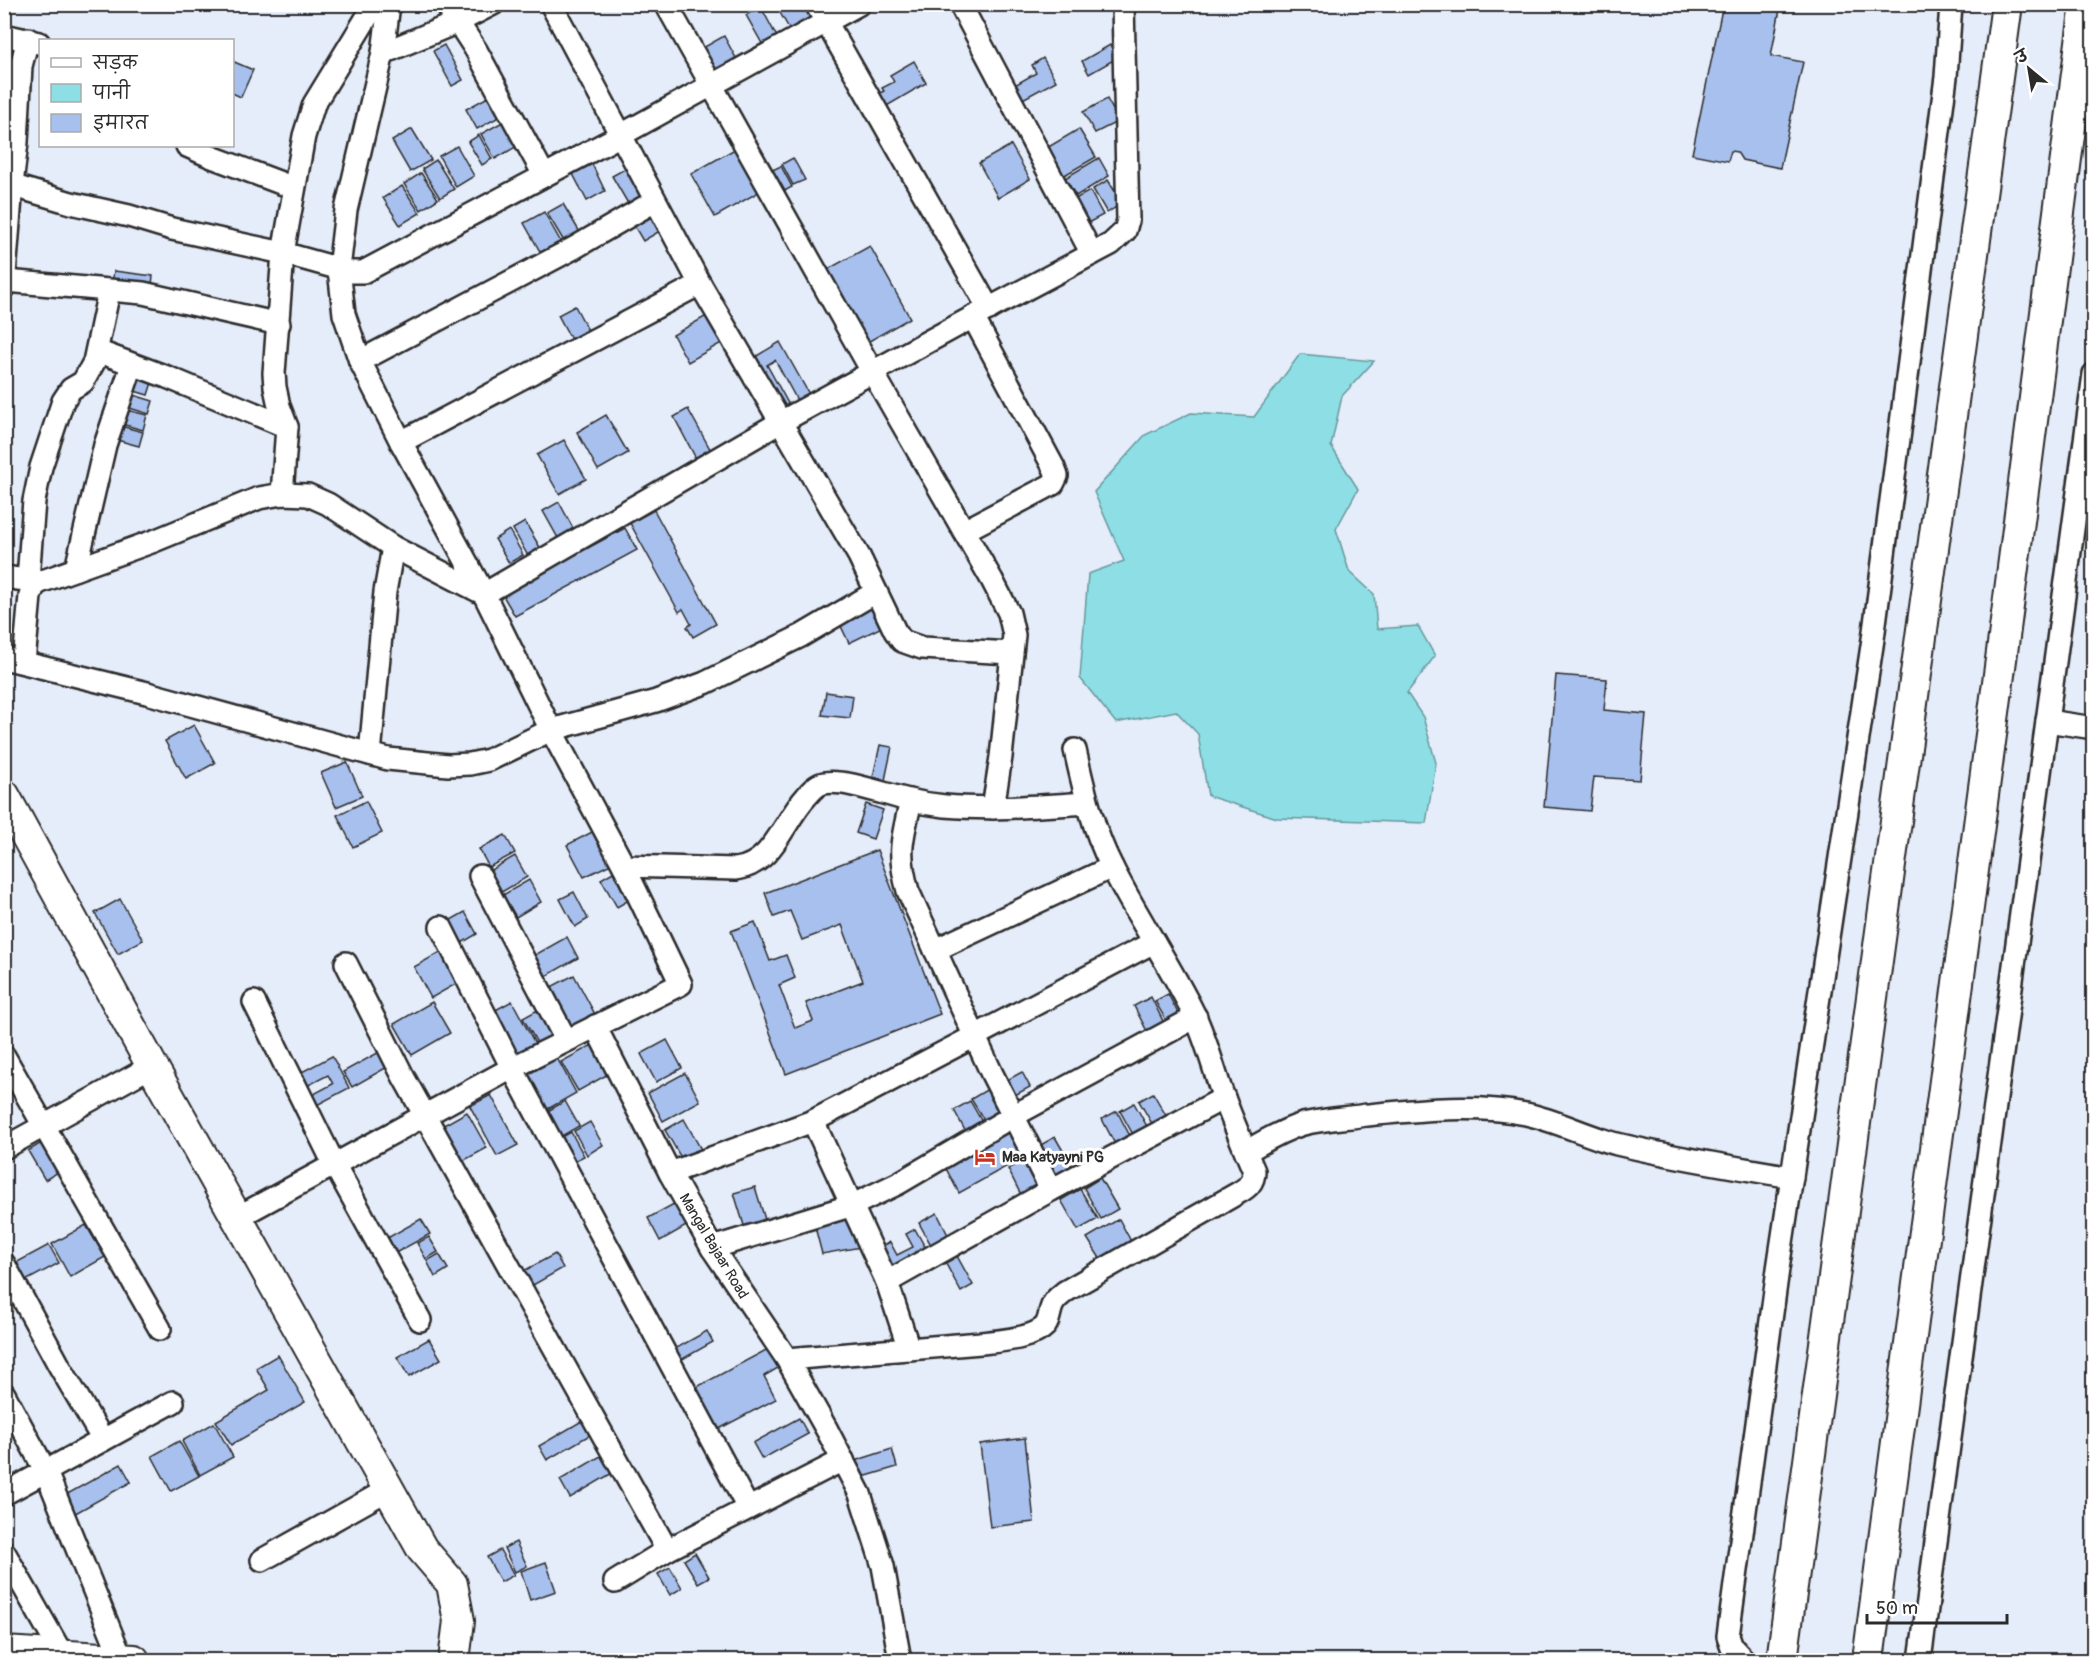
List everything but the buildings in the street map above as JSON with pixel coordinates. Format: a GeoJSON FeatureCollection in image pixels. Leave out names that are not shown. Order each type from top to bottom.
{"type":"FeatureCollection","features":[{"type":"Feature","properties":{"kind":"street"},"geometry":{"type":"LineString","coordinates":[[282,494],[287,427],[275,387],[283,254],[294,188],[304,136],[314,104],[375,4]]}},
{"type":"Feature","properties":{"kind":"street"},"geometry":{"type":"LineString","coordinates":[[238,1217],[512,1068],[681,984],[624,866],[551,730],[484,594],[360,362],[344,314],[339,269],[346,210],[383,52],[389,4]]}},
{"type":"Feature","properties":{"kind":"street"},"geometry":{"type":"LineString","coordinates":[[383,52],[452,13],[493,4]]}},
{"type":"Feature","properties":{"kind":"street"},"geometry":{"type":"LineString","coordinates":[[551,4],[700,284],[779,423],[859,556],[902,641],[922,648],[1011,653]]}},
{"type":"Feature","properties":{"kind":"street"},"geometry":{"type":"LineString","coordinates":[[666,4],[1009,613],[1014,635],[993,808]]}},
{"type":"Feature","properties":{"kind":"street"},"geometry":{"type":"LineString","coordinates":[[8,184],[71,203],[129,216],[172,230],[283,254],[351,273],[363,272],[710,85],[821,13],[859,4]]}},
{"type":"Feature","properties":{"kind":"street"},"geometry":{"type":"LineString","coordinates":[[960,4],[1092,254]]}},
{"type":"Feature","properties":{"kind":"street"},"geometry":{"type":"LineString","coordinates":[[484,594],[779,423],[1111,244],[1125,231],[1128,220],[1123,4]]}},
{"type":"Feature","properties":{"kind":"street"},"geometry":{"type":"LineString","coordinates":[[1744,1660],[1732,1647],[1728,1636],[1792,1177],[1874,627],[1946,77],[1951,4]]}},
{"type":"Feature","properties":{"kind":"street"},"geometry":{"type":"LineString","coordinates":[[1782,1660],[2007,4]]}},
{"type":"Feature","properties":{"kind":"street"},"geometry":{"type":"LineString","coordinates":[[1868,1660],[2003,649],[2086,4]]}},
{"type":"Feature","properties":{"kind":"street"},"geometry":{"type":"LineString","coordinates":[[452,13],[544,175]]}},
{"type":"Feature","properties":{"kind":"street"},"geometry":{"type":"LineString","coordinates":[[821,13],[981,313],[1057,476],[1053,484],[1045,489],[964,531]]}},
{"type":"Feature","properties":{"kind":"street"},"geometry":{"type":"LineString","coordinates":[[4,35],[34,41],[21,66],[17,142],[8,184],[5,284],[143,293],[279,324]]}},
{"type":"Feature","properties":{"kind":"street"},"geometry":{"type":"LineString","coordinates":[[189,147],[294,188]]}},
{"type":"Feature","properties":{"kind":"street"},"geometry":{"type":"LineString","coordinates":[[360,362],[573,248],[655,201]]}},
{"type":"Feature","properties":{"kind":"street"},"geometry":{"type":"LineString","coordinates":[[401,442],[700,284]]}},
{"type":"Feature","properties":{"kind":"street"},"geometry":{"type":"LineString","coordinates":[[109,291],[97,351],[89,374],[83,382],[71,389],[63,401],[41,467],[33,511],[34,586],[14,660],[370,754],[424,764],[470,764],[489,760],[551,730],[656,702],[705,683],[801,636],[876,592]]}},
{"type":"Feature","properties":{"kind":"street"},"geometry":{"type":"LineString","coordinates":[[97,351],[287,427]]}},
{"type":"Feature","properties":{"kind":"street"},"geometry":{"type":"LineString","coordinates":[[76,569],[105,445],[132,364]]}},
{"type":"Feature","properties":{"kind":"street"},"geometry":{"type":"LineString","coordinates":[[1920,1660],[2094,374]]}},
{"type":"Feature","properties":{"kind":"street"},"geometry":{"type":"LineString","coordinates":[[4,577],[34,581],[76,569],[154,542],[259,498],[282,494],[308,495],[328,504],[393,547],[484,594]]}},
{"type":"Feature","properties":{"kind":"street"},"geometry":{"type":"LineString","coordinates":[[370,754],[385,592],[393,547]]}},
{"type":"Feature","properties":{"kind":"street"},"geometry":{"type":"LineString","coordinates":[[2047,722],[2094,728]]}},
{"type":"Feature","properties":{"kind":"street"},"geometry":{"type":"LineString","coordinates":[[787,1359],[1005,1340],[1036,1332],[1045,1326],[1056,1298],[1248,1187],[1254,1179],[1254,1171],[1224,1098],[1196,1017],[1112,867],[1098,835],[1075,750]]}},
{"type":"Feature","properties":{"kind":"street"},"geometry":{"type":"LineString","coordinates":[[624,866],[748,868],[768,853],[800,803],[812,789],[822,783],[848,785],[911,801],[945,806],[993,808],[1088,803]]}},
{"type":"Feature","properties":{"kind":"street"},"geometry":{"type":"LineString","coordinates":[[4,795],[152,1066],[422,1549],[452,1584],[459,1621],[454,1660]]}},
{"type":"Feature","properties":{"kind":"street"},"geometry":{"type":"LineString","coordinates":[[911,801],[900,845],[902,872],[920,920],[1013,1116],[1051,1190]]}},
{"type":"Feature","properties":{"kind":"street"},"geometry":{"type":"LineString","coordinates":[[935,950],[1112,867]]}},
{"type":"Feature","properties":{"kind":"street"},"geometry":{"type":"LineString","coordinates":[[480,876],[566,1040]]}},
{"type":"Feature","properties":{"kind":"street"},"geometry":{"type":"LineString","coordinates":[[441,927],[512,1068],[748,1508]]}},
{"type":"Feature","properties":{"kind":"street"},"geometry":{"type":"LineString","coordinates":[[670,1173],[813,1121],[1154,942]]}},
{"type":"Feature","properties":{"kind":"street"},"geometry":{"type":"LineString","coordinates":[[346,963],[390,1051],[667,1550]]}},
{"type":"Feature","properties":{"kind":"street"},"geometry":{"type":"LineString","coordinates":[[254,1002],[334,1164],[420,1320]]}},
{"type":"Feature","properties":{"kind":"street"},"geometry":{"type":"LineString","coordinates":[[712,1248],[853,1205],[920,1171],[1013,1116],[1196,1017]]}},
{"type":"Feature","properties":{"kind":"street","name":"Mangal Bajaar Road"},"geometry":{"type":"LineString","coordinates":[[595,1026],[670,1173],[712,1248],[787,1359],[860,1494],[872,1529],[888,1591],[900,1660]]}},
{"type":"Feature","properties":{"kind":"street"},"geometry":{"type":"LineString","coordinates":[[4,1056],[160,1329]]}},
{"type":"Feature","properties":{"kind":"street"},"geometry":{"type":"LineString","coordinates":[[4,1148],[152,1066]]}},
{"type":"Feature","properties":{"kind":"street"},"geometry":{"type":"LineString","coordinates":[[887,1282],[1051,1190],[1224,1098]]}},
{"type":"Feature","properties":{"kind":"street"},"geometry":{"type":"LineString","coordinates":[[1246,1152],[1304,1124],[1332,1119],[1416,1110],[1503,1111],[1553,1120],[1584,1134],[1639,1149],[1792,1177]]}},
{"type":"Feature","properties":{"kind":"street"},"geometry":{"type":"LineString","coordinates":[[813,1121],[887,1282],[909,1349]]}},
{"type":"Feature","properties":{"kind":"street"},"geometry":{"type":"LineString","coordinates":[[4,1264],[103,1440]]}},
{"type":"Feature","properties":{"kind":"street"},"geometry":{"type":"LineString","coordinates":[[4,1394],[46,1472],[122,1660]]}},
{"type":"Feature","properties":{"kind":"street"},"geometry":{"type":"LineString","coordinates":[[4,1494],[173,1402]]}},
{"type":"Feature","properties":{"kind":"street"},"geometry":{"type":"LineString","coordinates":[[615,1582],[667,1550],[843,1460]]}},
{"type":"Feature","properties":{"kind":"street"},"geometry":{"type":"LineString","coordinates":[[262,1560],[389,1489]]}},
{"type":"Feature","properties":{"kind":"street"},"geometry":{"type":"LineString","coordinates":[[4,1552],[63,1656]]}},
{"type":"Feature","properties":{"kind":"street"},"geometry":{"type":"LineString","coordinates":[[4,1652],[134,1660]]}},
{"type":"Feature","properties":{"kind":"water"},"geometry":{"type":"Polygon","coordinates":[[[1300,354],[1374,361],[1342,396],[1331,446],[1358,489],[1336,529],[1349,571],[1374,594],[1377,629],[1418,626],[1435,656],[1407,693],[1423,717],[1436,763],[1426,823],[1277,818],[1208,796],[1198,734],[1176,711],[1116,723],[1080,678],[1088,574],[1124,561],[1094,492],[1145,435],[1191,413],[1254,417],[1300,354]]]}},
{"type":"Feature","properties":{"kind":"place","name":"Maa Katyayni PG"},"geometry":{"type":"Point","coordinates":[985,1157]}}]}
